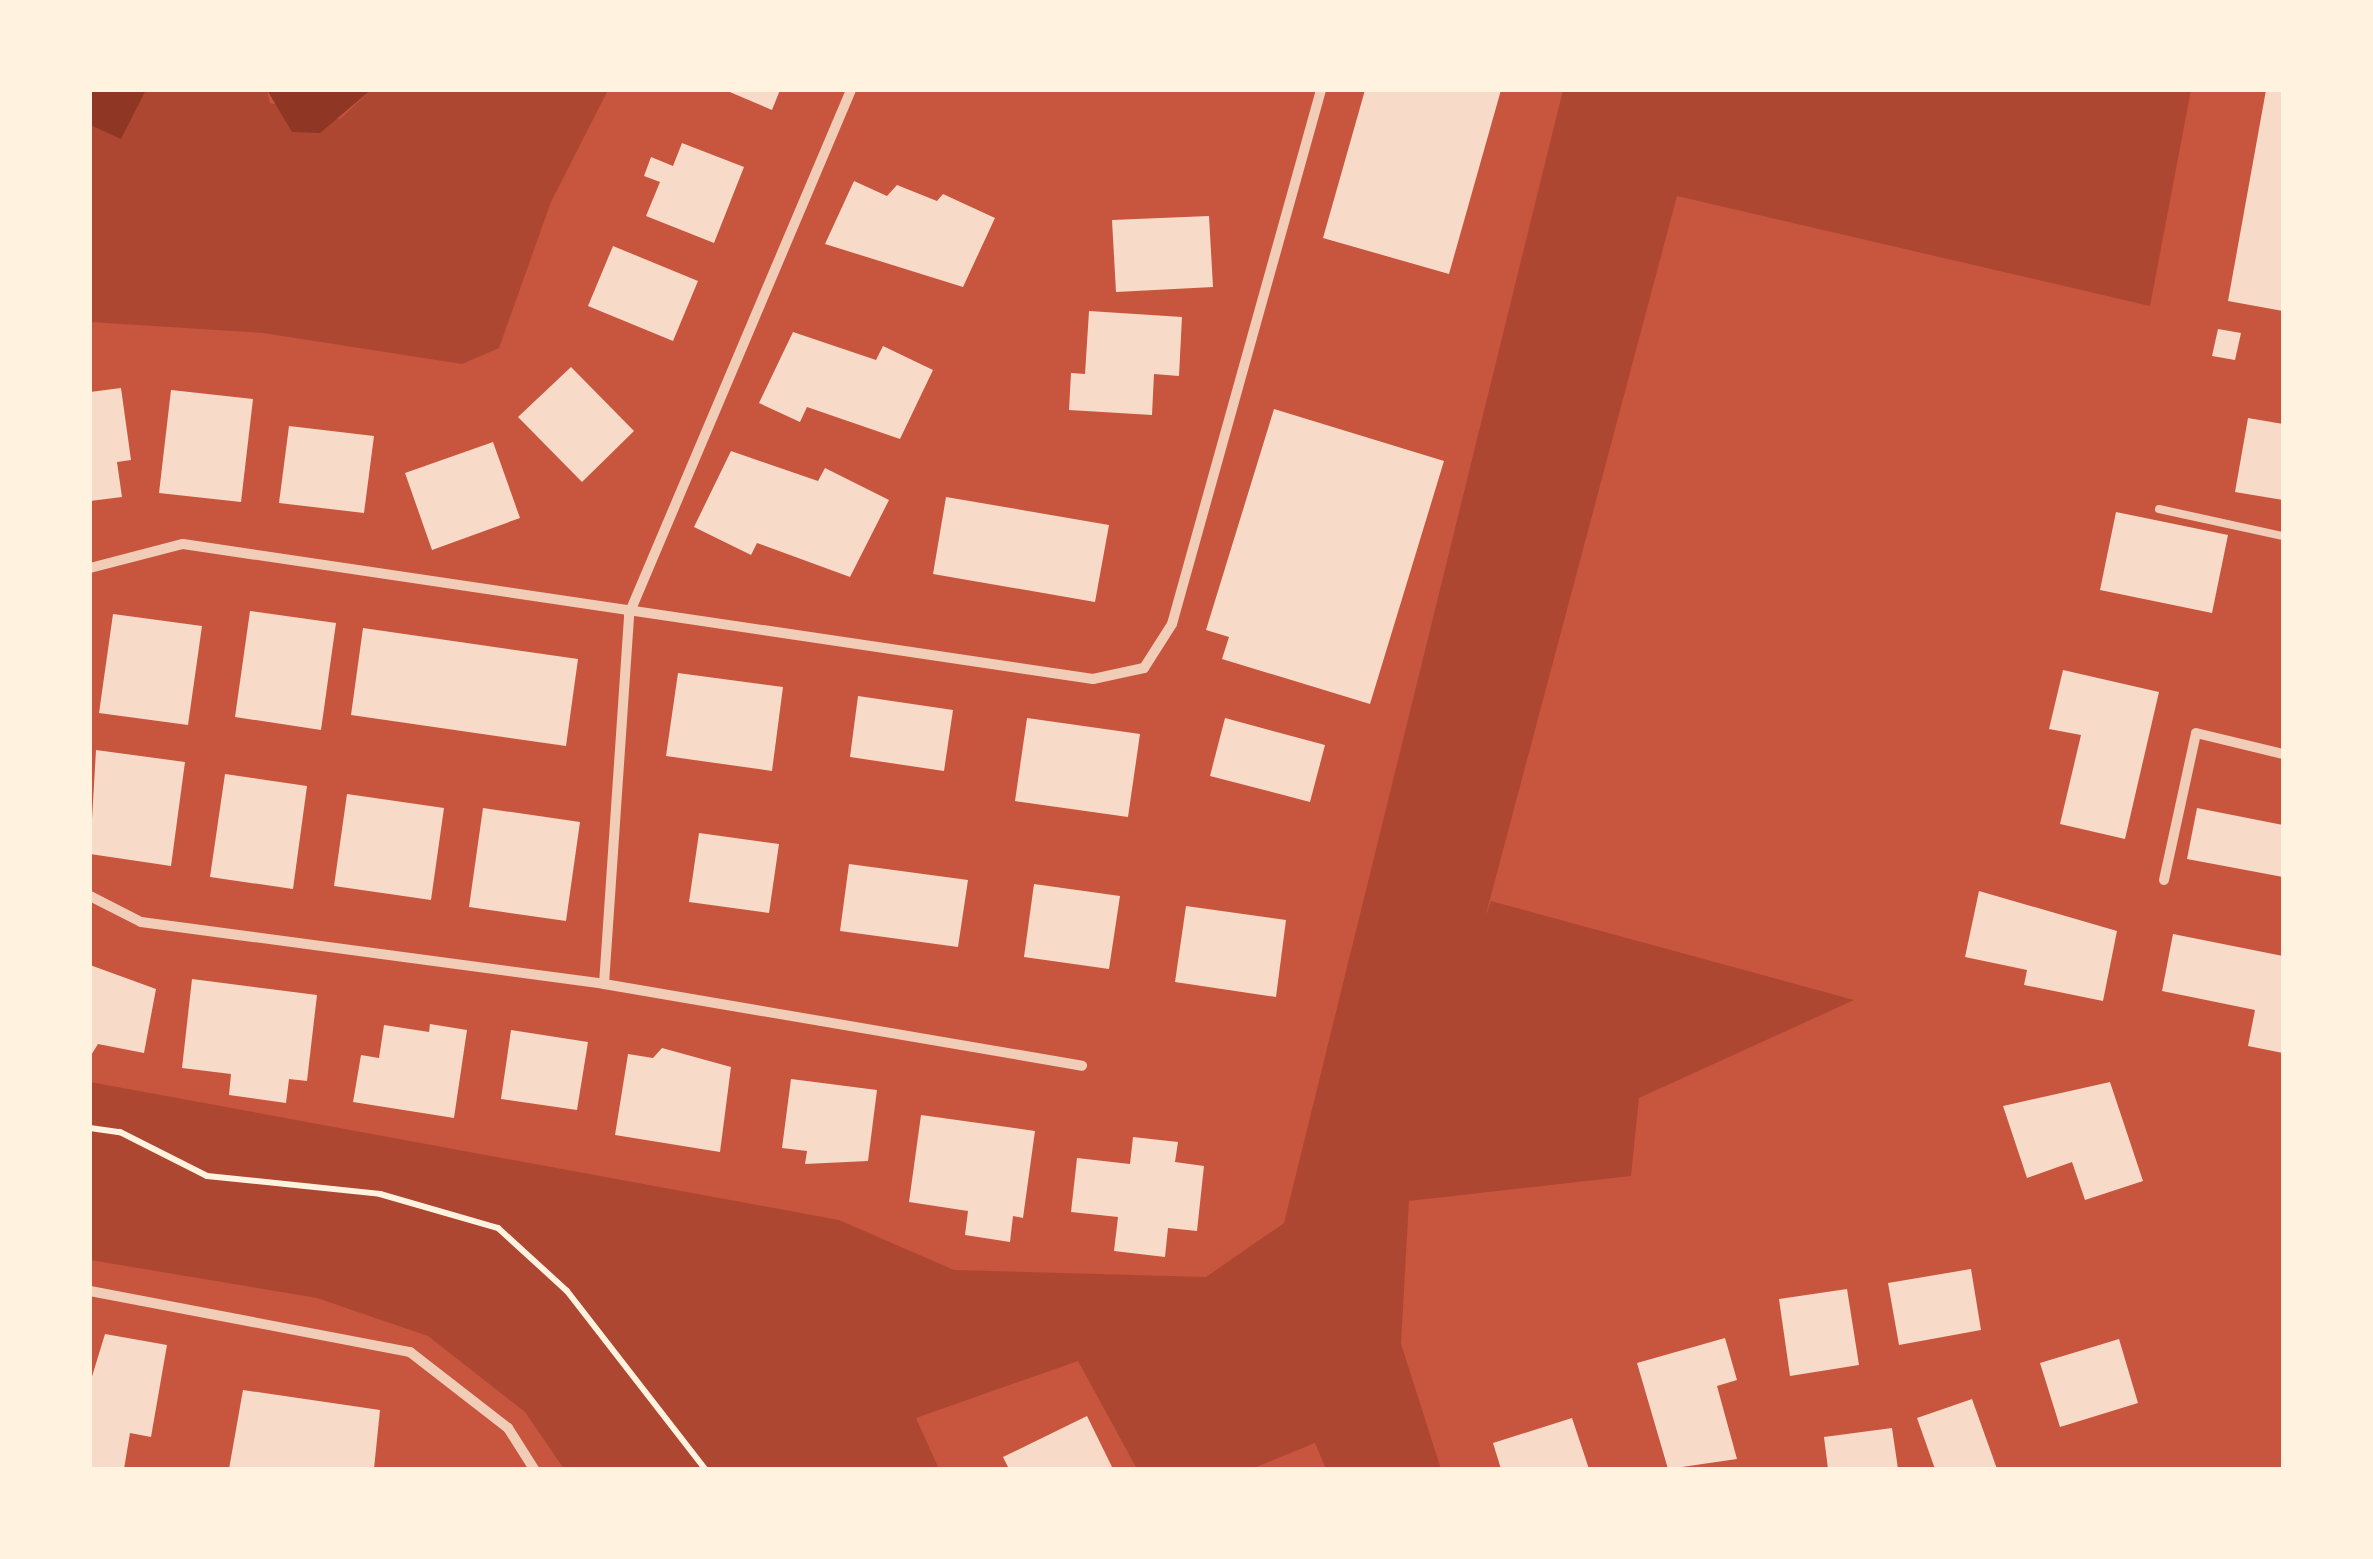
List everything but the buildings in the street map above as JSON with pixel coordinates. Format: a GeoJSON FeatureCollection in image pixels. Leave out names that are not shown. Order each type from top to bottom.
{"type":"FeatureCollection","features":[{"type":"Feature","properties":{"kind":"street"},"geometry":{"type":"LineString","coordinates":[[604,984],[629,614],[850,90]]}},
{"type":"Feature","properties":{"kind":"street"},"geometry":{"type":"LineString","coordinates":[[90,568],[183,544],[629,614],[1093,679],[1144,668],[1172,624],[1322,90]]}},
{"type":"Feature","properties":{"kind":"street"},"geometry":{"type":"LineString","coordinates":[[2164,880],[2196,732],[2283,754]]}},
{"type":"Feature","properties":{"kind":"street"},"geometry":{"type":"LineString","coordinates":[[90,896],[140,922],[604,984],[1082,1066]]}},
{"type":"Feature","properties":{"kind":"street"},"geometry":{"type":"LineString","coordinates":[[90,1292],[410,1352],[508,1428],[534,1469]]}},
{"type":"Feature","properties":{"kind":"lane"},"geometry":{"type":"LineString","coordinates":[[2159,509],[2283,536]]}},
{"type":"Feature","properties":{"kind":"path"},"geometry":{"type":"LineString","coordinates":[[90,1128],[120,1132],[208,1176],[380,1194],[498,1228],[567,1291],[705,1469]]}},
{"type":"Feature","properties":{"kind":"shaded area"},"geometry":{"type":"Polygon","coordinates":[[[90,90],[146,90],[121,139],[90,125],[90,90]]]}},
{"type":"Feature","properties":{"kind":"shaded area"},"geometry":{"type":"Polygon","coordinates":[[[146,90],[267,90],[270,103],[340,119],[371,90],[608,90],[551,202],[499,348],[462,364],[263,333],[90,322],[90,125],[121,138],[146,90]]]}},
{"type":"Feature","properties":{"kind":"shaded area"},"geometry":{"type":"Polygon","coordinates":[[[267,90],[371,90],[320,133],[292,132],[267,90]]]}},
{"type":"Feature","properties":{"kind":"shaded area"},"geometry":{"type":"Polygon","coordinates":[[[1563,90],[2191,90],[2150,306],[1677,196],[1485,918],[1491,901],[1854,1000],[1639,1098],[1631,1176],[1409,1201],[1401,1344],[1441,1469],[1326,1469],[1315,1443],[1251,1469],[1137,1469],[1078,1361],[916,1418],[939,1469],[564,1469],[525,1412],[428,1336],[317,1298],[90,1260],[90,1082],[839,1220],[954,1270],[1206,1277],[1284,1223],[1563,90]]]}}]}
